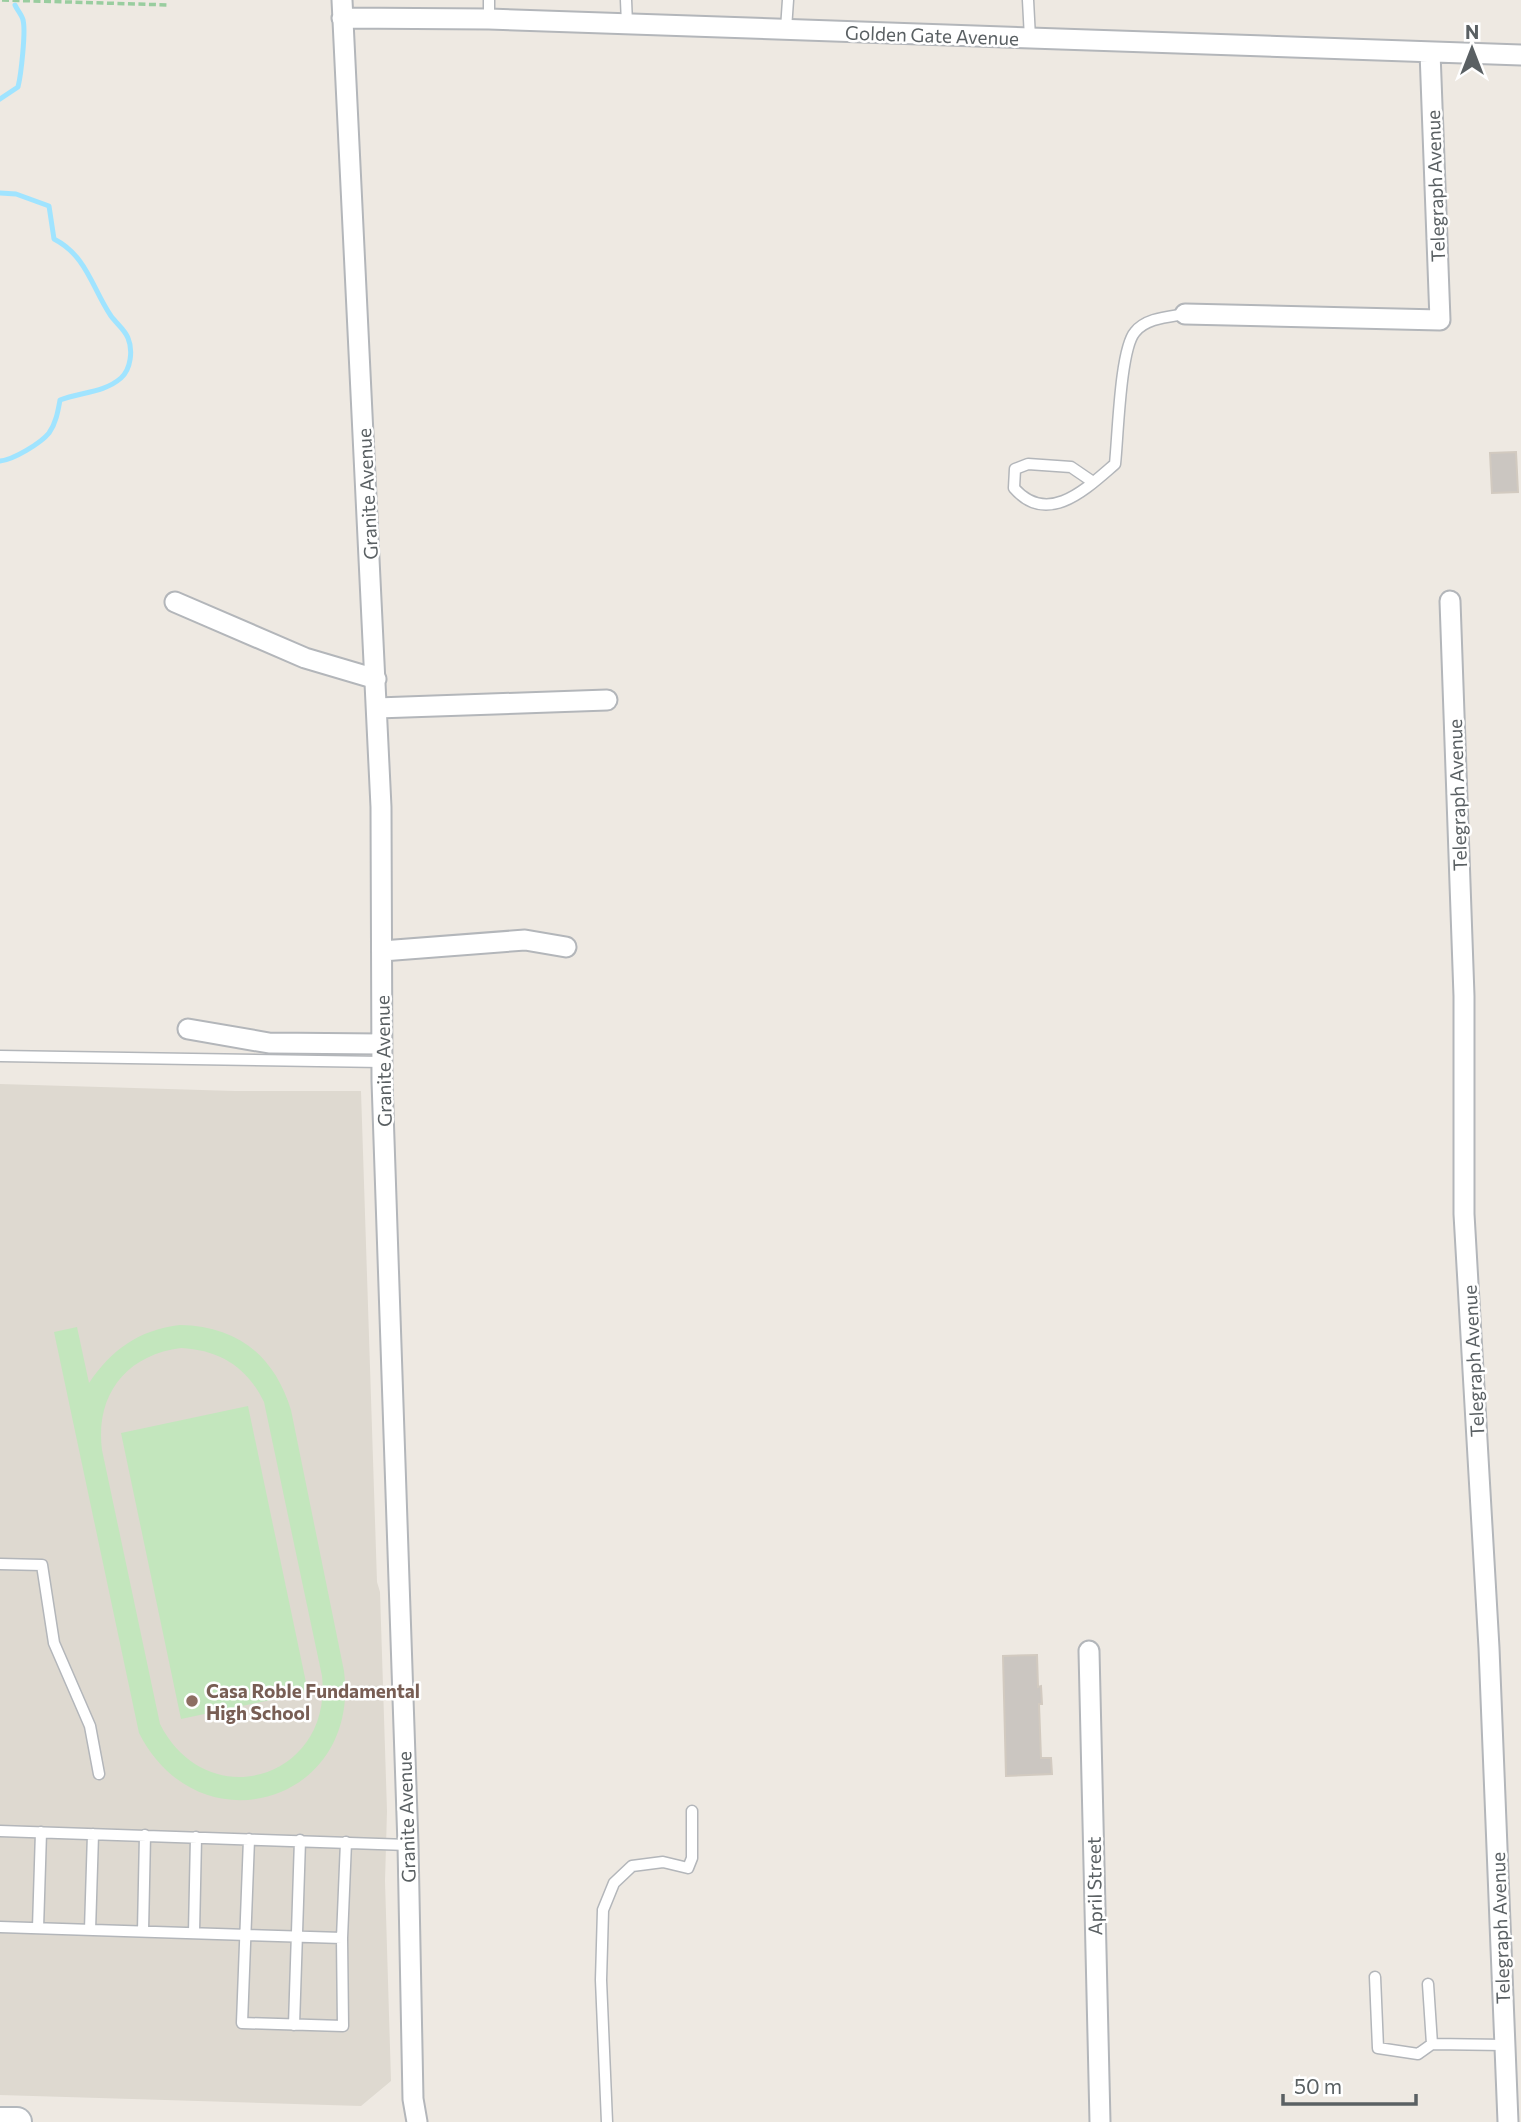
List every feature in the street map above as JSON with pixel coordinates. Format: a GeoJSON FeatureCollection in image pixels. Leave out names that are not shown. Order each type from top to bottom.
{"type":"FeatureCollection","features":[{"type":"Feature","properties":{"kind":"main road"},"geometry":{"type":"LineString","coordinates":[[0,2122],[17,2122]]}},
{"type":"Feature","properties":{"kind":"street","name":"Golden Gate Avenue"},"geometry":{"type":"LineString","coordinates":[[342,9],[489,10],[627,24],[1521,55]]}},
{"type":"Feature","properties":{"kind":"street","name":"Granite Avenue"},"geometry":{"type":"LineString","coordinates":[[342,9],[382,841],[382,1053],[414,2099],[417,2122]]}},
{"type":"Feature","properties":{"kind":"street","name":"Telegraph Avenue"},"geometry":{"type":"LineString","coordinates":[[1185,314],[1440,320],[1430,52]]}},
{"type":"Feature","properties":{"kind":"street","name":"Telegraph Avenue"},"geometry":{"type":"LineString","coordinates":[[1450,601],[1464,996],[1464,1214],[1489,1648],[1508,2122]]}},
{"type":"Feature","properties":{"kind":"street"},"geometry":{"type":"LineString","coordinates":[[175,602],[305,658],[376,680]]}},
{"type":"Feature","properties":{"kind":"street"},"geometry":{"type":"LineString","coordinates":[[377,708],[607,700]]}},
{"type":"Feature","properties":{"kind":"street"},"geometry":{"type":"LineString","coordinates":[[382,951],[525,940],[566,947]]}},
{"type":"Feature","properties":{"kind":"street"},"geometry":{"type":"LineString","coordinates":[[188,1029],[269,1043],[382,1053]]}},
{"type":"Feature","properties":{"kind":"street","name":"April Street"},"geometry":{"type":"LineString","coordinates":[[1089,1651],[1100,2122]]}},
{"type":"Feature","properties":{"kind":"lane"},"geometry":{"type":"LineString","coordinates":[[626,0],[627,24]]}},
{"type":"Feature","properties":{"kind":"lane"},"geometry":{"type":"LineString","coordinates":[[786,29],[788,0]]}},
{"type":"Feature","properties":{"kind":"lane"},"geometry":{"type":"LineString","coordinates":[[1028,0],[1030,38]]}},
{"type":"Feature","properties":{"kind":"lane"},"geometry":{"type":"LineString","coordinates":[[1093,482],[1071,467],[1028,464],[1015,469],[1014,488],[1023,498],[1054,504],[1068,500],[1093,482],[1115,464],[1125,353],[1134,332],[1150,321],[1185,314]]}},
{"type":"Feature","properties":{"kind":"lane"},"geometry":{"type":"LineString","coordinates":[[0,1056],[382,1053]]}},
{"type":"Feature","properties":{"kind":"lane"},"geometry":{"type":"LineString","coordinates":[[0,1564],[42,1565],[54,1643],[90,1726],[99,1774]]}},
{"type":"Feature","properties":{"kind":"lane"},"geometry":{"type":"LineString","coordinates":[[607,2122],[601,1980],[603,1910],[614,1884],[632,1866],[663,1862],[688,1868],[692,1858],[692,1811]]}},
{"type":"Feature","properties":{"kind":"lane"},"geometry":{"type":"LineString","coordinates":[[0,1831],[408,1845]]}},
{"type":"Feature","properties":{"kind":"lane"},"geometry":{"type":"LineString","coordinates":[[38,1928],[41,1832]]}},
{"type":"Feature","properties":{"kind":"lane"},"geometry":{"type":"LineString","coordinates":[[90,1930],[93,1834]]}},
{"type":"Feature","properties":{"kind":"lane"},"geometry":{"type":"LineString","coordinates":[[143,1931],[145,1835]]}},
{"type":"Feature","properties":{"kind":"lane"},"geometry":{"type":"LineString","coordinates":[[194,1933],[196,1837]]}},
{"type":"Feature","properties":{"kind":"lane"},"geometry":{"type":"LineString","coordinates":[[249,1839],[242,2023],[294,2025],[343,2026],[342,1938],[346,1842]]}},
{"type":"Feature","properties":{"kind":"lane"},"geometry":{"type":"LineString","coordinates":[[294,2025],[300,1840]]}},
{"type":"Feature","properties":{"kind":"lane"},"geometry":{"type":"LineString","coordinates":[[0,1927],[342,1938]]}},
{"type":"Feature","properties":{"kind":"lane"},"geometry":{"type":"LineString","coordinates":[[1376,1977],[1378,2048],[1418,2054],[1432,2044],[1505,2045]]}},
{"type":"Feature","properties":{"kind":"lane"},"geometry":{"type":"LineString","coordinates":[[1429,1984],[1432,2044]]}},
{"type":"Feature","properties":{"kind":"path"},"geometry":{"type":"LineString","coordinates":[[2,0],[169,5]]}},
{"type":"Feature","properties":{"kind":"shaded area","name":"Casa Roble Fundamental High School"},"geometry":{"type":"Polygon","coordinates":[[[0,1084],[235,1091],[361,1091],[387,1811],[385,1881],[391,2081],[361,2106],[0,2095],[0,1084]]]}},
{"type":"Feature","properties":{"kind":"green space"},"geometry":{"type":"Polygon","coordinates":[[[180,1325],[219,1331],[250,1347],[274,1374],[291,1410],[344,1671],[343,1716],[328,1753],[302,1780],[270,1796],[235,1800],[199,1792],[166,1770],[139,1733],[54,1332],[77,1327],[89,1383],[107,1360],[128,1343],[152,1331],[180,1325]],[[181,1348],[144,1359],[118,1381],[109,1395],[104,1412],[102,1450],[160,1724],[181,1753],[207,1770],[235,1777],[263,1773],[288,1761],[308,1740],[320,1711],[322,1676],[264,1402],[241,1370],[220,1357],[195,1349],[181,1348]]]}},
{"type":"Feature","properties":{"kind":"green space"},"geometry":{"type":"Polygon","coordinates":[[[248,1406],[308,1692],[181,1719],[121,1433],[248,1406]]]}},
{"type":"Feature","properties":{"kind":"building"},"geometry":{"type":"Polygon","coordinates":[[[1516,452],[1518,492],[1492,493],[1490,453],[1516,452]]]}},
{"type":"Feature","properties":{"kind":"building"},"geometry":{"type":"Polygon","coordinates":[[[1037,1655],[1038,1687],[1041,1686],[1042,1704],[1039,1704],[1041,1758],[1051,1758],[1052,1774],[1006,1776],[1003,1656],[1037,1655]]]}},
{"type":"Feature","properties":{"kind":"waterway"},"geometry":{"type":"LineString","coordinates":[[0,99],[18,87],[19,81],[24,26],[15,5]]}},
{"type":"Feature","properties":{"kind":"waterway"},"geometry":{"type":"LineString","coordinates":[[0,193],[16,194],[49,206],[54,239],[82,263],[104,305],[127,335],[131,354],[127,370],[121,378],[100,389],[60,400],[49,433],[33,446],[0,461]]}},
{"type":"Feature","properties":{"kind":"place","name":"Casa Roble Fundamental High School"},"geometry":{"type":"Point","coordinates":[192,1701]}}]}
